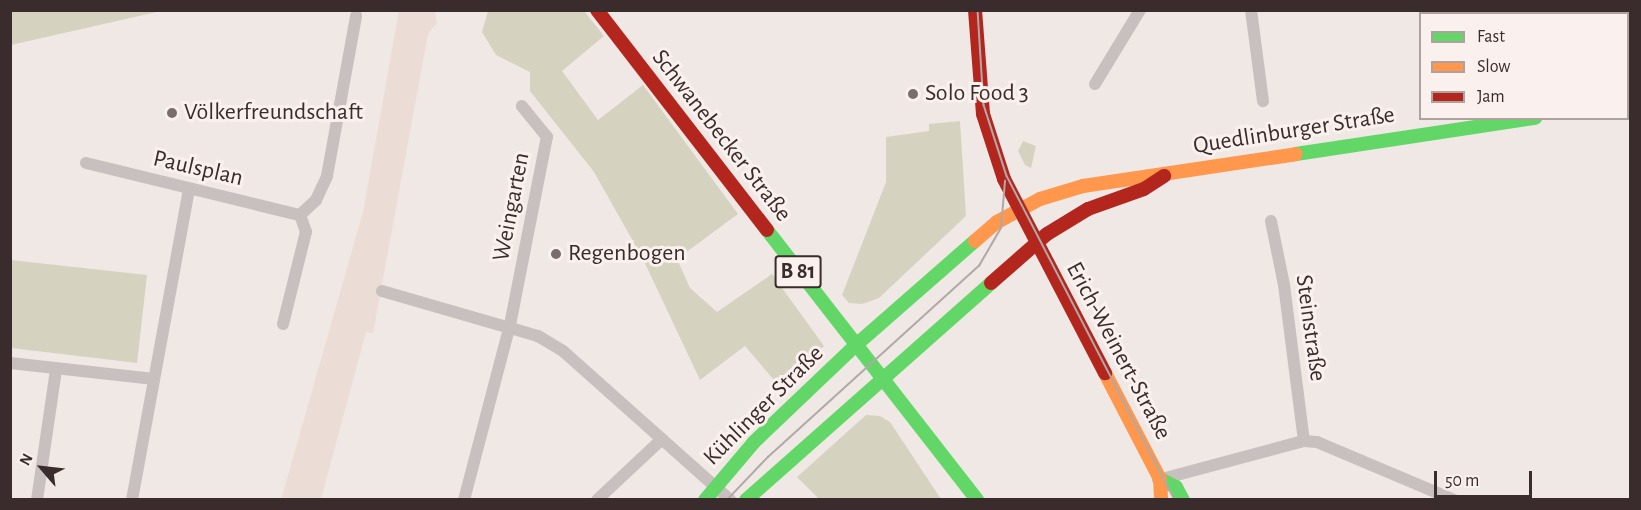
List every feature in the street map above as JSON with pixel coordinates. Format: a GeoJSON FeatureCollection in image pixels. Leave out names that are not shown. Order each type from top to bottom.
{"type":"FeatureCollection","features":[{"type":"Feature","properties":{"kind":"main road","name":"Schwanebecker Straße"},"geometry":{"type":"LineString","coordinates":[[597,10],[856,345]]}},
{"type":"Feature","properties":{"kind":"main road","name":"Erich-Weinert-Straße"},"geometry":{"type":"LineString","coordinates":[[975,10],[983,114],[1019,209],[1157,480],[1161,500]]}},
{"type":"Feature","properties":{"kind":"main road","name":"Quedlinburger Straße"},"geometry":{"type":"LineString","coordinates":[[856,345],[983,233],[1019,209],[1068,189],[1517,120]]}},
{"type":"Feature","properties":{"kind":"main road","name":"Quedlinburger Straße"},"geometry":{"type":"LineString","coordinates":[[883,377],[1063,222],[1143,189],[1167,174]]}},
{"type":"Feature","properties":{"kind":"main road","name":"B 81"},"geometry":{"type":"LineString","coordinates":[[856,345],[977,500]]}},
{"type":"Feature","properties":{"kind":"main road","name":"Kühlinger Straße"},"geometry":{"type":"LineString","coordinates":[[705,500],[754,442],[856,345]]}},
{"type":"Feature","properties":{"kind":"main road"},"geometry":{"type":"LineString","coordinates":[[746,500],[883,377]]}},
{"type":"Feature","properties":{"kind":"main road","name":"Erich-Weinert-Straße"},"geometry":{"type":"LineString","coordinates":[[1157,480],[1176,487],[1183,500]]}},
{"type":"Feature","properties":{"kind":"main road"},"geometry":{"type":"LineString","coordinates":[[960,500],[964,483]]}},
{"type":"Feature","properties":{"kind":"street"},"geometry":{"type":"LineString","coordinates":[[1095,84],[1140,10]]}},
{"type":"Feature","properties":{"kind":"street"},"geometry":{"type":"LineString","coordinates":[[1251,10],[1263,101]]}},
{"type":"Feature","properties":{"kind":"street"},"geometry":{"type":"LineString","coordinates":[[283,324],[306,232],[300,215],[316,200],[327,176],[356,16]]}},
{"type":"Feature","properties":{"kind":"street","name":"Weingarten"},"geometry":{"type":"LineString","coordinates":[[464,500],[510,325],[547,136],[522,106]]}},
{"type":"Feature","properties":{"kind":"street","name":"Paulsplan"},"geometry":{"type":"LineString","coordinates":[[86,163],[300,215]]}},
{"type":"Feature","properties":{"kind":"street"},"geometry":{"type":"LineString","coordinates":[[132,500],[189,189]]}},
{"type":"Feature","properties":{"kind":"street","name":"Steinstraße"},"geometry":{"type":"LineString","coordinates":[[1270,221],[1284,285],[1304,441]]}},
{"type":"Feature","properties":{"kind":"street"},"geometry":{"type":"LineString","coordinates":[[381,291],[510,325],[563,351],[730,500]]}},
{"type":"Feature","properties":{"kind":"street"},"geometry":{"type":"LineString","coordinates":[[10,363],[56,370],[154,378]]}},
{"type":"Feature","properties":{"kind":"street"},"geometry":{"type":"LineString","coordinates":[[37,500],[56,370]]}},
{"type":"Feature","properties":{"kind":"street"},"geometry":{"type":"LineString","coordinates":[[597,500],[662,439]]}},
{"type":"Feature","properties":{"kind":"street"},"geometry":{"type":"LineString","coordinates":[[1157,480],[1304,441],[1317,442],[1454,500]]}},
{"type":"Feature","properties":{"kind":"shaded area"},"geometry":{"type":"Polygon","coordinates":[[[11,10],[161,10],[161,11],[11,45],[11,10]]]}},
{"type":"Feature","properties":{"kind":"shaded area"},"geometry":{"type":"Polygon","coordinates":[[[399,11],[435,11],[437,23],[428,34],[373,333],[366,332],[321,499],[281,500],[363,212],[399,11]]]}},
{"type":"Feature","properties":{"kind":"shaded area"},"geometry":{"type":"Polygon","coordinates":[[[488,11],[584,11],[604,36],[562,71],[598,120],[643,85],[738,214],[677,259],[690,288],[717,312],[772,274],[824,346],[780,387],[745,346],[700,380],[642,257],[594,172],[530,91],[530,72],[496,55],[482,32],[488,11]]]}},
{"type":"Feature","properties":{"kind":"shaded area"},"geometry":{"type":"Polygon","coordinates":[[[1571,11],[1630,11],[1629,40],[1629,12],[1571,11]]]}},
{"type":"Feature","properties":{"kind":"shaded area"},"geometry":{"type":"Polygon","coordinates":[[[960,121],[966,216],[879,298],[862,304],[849,303],[842,295],[886,182],[886,137],[929,131],[929,124],[960,121]]]}},
{"type":"Feature","properties":{"kind":"shaded area"},"geometry":{"type":"Polygon","coordinates":[[[1023,141],[1036,146],[1031,168],[1025,165],[1018,151],[1023,141]]]}},
{"type":"Feature","properties":{"kind":"shaded area"},"geometry":{"type":"Polygon","coordinates":[[[11,260],[147,275],[137,363],[11,348],[11,260]]]}},
{"type":"Feature","properties":{"kind":"shaded area"},"geometry":{"type":"Polygon","coordinates":[[[866,415],[880,416],[890,422],[941,499],[819,499],[797,477],[866,415]]]}},
{"type":"Feature","properties":{"kind":"tram line"},"geometry":{"type":"LineString","coordinates":[[978,10],[984,105],[1007,176],[1175,500]]}},
{"type":"Feature","properties":{"kind":"tram line"},"geometry":{"type":"LineString","coordinates":[[727,500],[768,457],[979,266],[1001,228],[1005,181]]}},
{"type":"Feature","properties":{"kind":"traffic: fast"},"geometry":{"type":"LineString","coordinates":[[1296,154],[1522,120]]}},
{"type":"Feature","properties":{"kind":"traffic: fast"},"geometry":{"type":"LineString","coordinates":[[767,230],[977,500]]}},
{"type":"Feature","properties":{"kind":"traffic: fast"},"geometry":{"type":"LineString","coordinates":[[705,500],[754,442],[856,345],[975,241]]}},
{"type":"Feature","properties":{"kind":"traffic: fast"},"geometry":{"type":"LineString","coordinates":[[746,500],[991,283]]}},
{"type":"Feature","properties":{"kind":"traffic: fast"},"geometry":{"type":"LineString","coordinates":[[1160,479],[1176,487],[1183,500]]}},
{"type":"Feature","properties":{"kind":"traffic: slow"},"geometry":{"type":"LineString","coordinates":[[975,241],[997,222],[1040,199],[1083,186],[1296,154]]}},
{"type":"Feature","properties":{"kind":"traffic: slow"},"geometry":{"type":"LineString","coordinates":[[1105,373],[1160,479],[1161,500]]}},
{"type":"Feature","properties":{"kind":"traffic: jam"},"geometry":{"type":"LineString","coordinates":[[597,10],[767,230]]}},
{"type":"Feature","properties":{"kind":"traffic: jam"},"geometry":{"type":"LineString","coordinates":[[975,10],[983,114],[1004,179],[1105,373]]}},
{"type":"Feature","properties":{"kind":"traffic: jam"},"geometry":{"type":"LineString","coordinates":[[991,283],[1047,234],[1088,209],[1144,189],[1164,176]]}},
{"type":"Feature","properties":{"kind":"place","name":"Solo Food 3"},"geometry":{"type":"Point","coordinates":[913,94]}},
{"type":"Feature","properties":{"kind":"place","name":"Völkerfreundschaft"},"geometry":{"type":"Point","coordinates":[172,113]}},
{"type":"Feature","properties":{"kind":"place","name":"Regenbogen"},"geometry":{"type":"Point","coordinates":[556,254]}}]}
